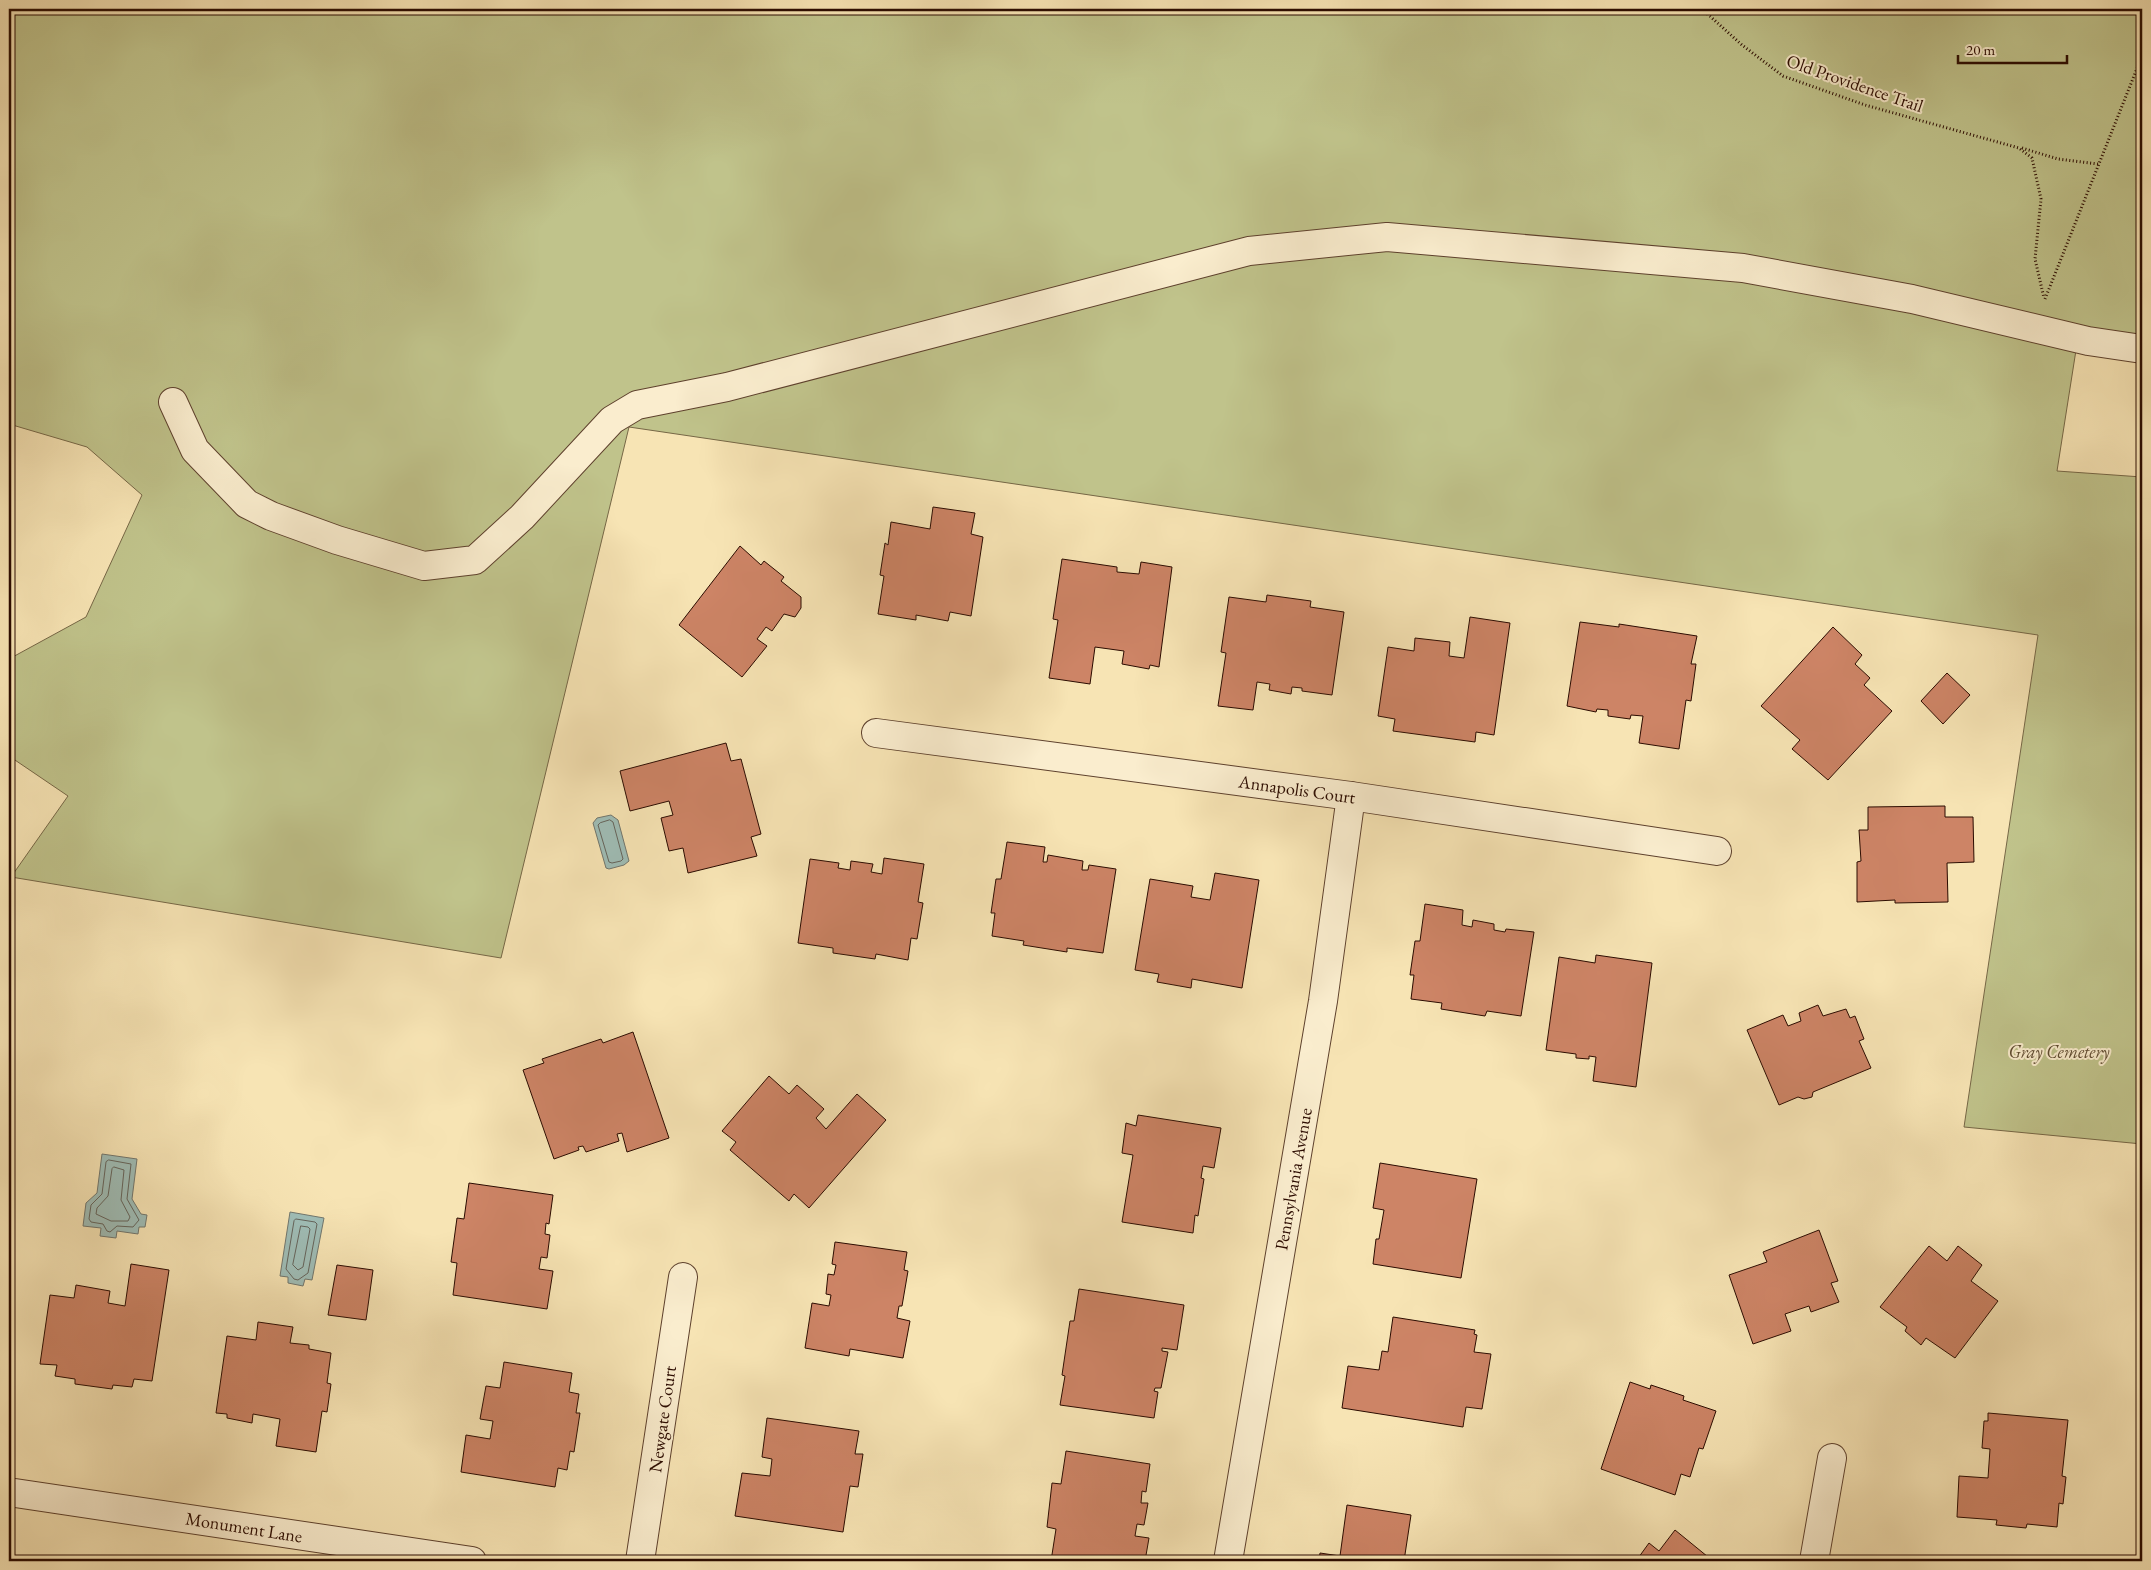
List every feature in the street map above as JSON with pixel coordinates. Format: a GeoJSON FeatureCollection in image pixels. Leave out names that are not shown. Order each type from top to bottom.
{"type":"FeatureCollection","features":[{"type":"Feature","properties":{"kind":"street"},"geometry":{"type":"LineString","coordinates":[[173,402],[195,450],[247,504],[271,516],[337,540],[424,566],[475,560],[522,518],[612,420],[637,405],[727,387],[1249,251],[1387,236],[1743,268],[1912,299],[2088,341],[2142,349]]}},
{"type":"Feature","properties":{"kind":"street","name":"Annapolis Court"},"geometry":{"type":"LineString","coordinates":[[876,733],[1351,796],[1717,851]]}},
{"type":"Feature","properties":{"kind":"street","name":"Pennsylvania Avenue"},"geometry":{"type":"LineString","coordinates":[[1228,1561],[1323,1001],[1351,796]]}},
{"type":"Feature","properties":{"kind":"street","name":"Newgate Court"},"geometry":{"type":"LineString","coordinates":[[640,1561],[683,1277]]}},
{"type":"Feature","properties":{"kind":"street"},"geometry":{"type":"LineString","coordinates":[[1814,1561],[1832,1458]]}},
{"type":"Feature","properties":{"kind":"street","name":"Monument Lane"},"geometry":{"type":"LineString","coordinates":[[15,1493],[472,1561]]}},
{"type":"Feature","properties":{"kind":"path","name":"Old Providence Trail"},"geometry":{"type":"LineString","coordinates":[[1702,9],[1742,45],[1783,76],[1865,105],[2058,159],[2098,164]]}},
{"type":"Feature","properties":{"kind":"path"},"geometry":{"type":"LineString","coordinates":[[2019,148],[2032,158],[2041,199],[2035,259],[2045,299],[2138,66],[2142,44]]}},
{"type":"Feature","properties":{"kind":"green space","name":"Gray Cemetery"},"geometry":{"type":"Polygon","coordinates":[[[9,9],[2142,9],[2142,340],[2079,331],[2057,471],[2142,477],[2142,1144],[1964,1127],[2038,635],[629,427],[501,958],[11,877],[68,796],[9,756],[9,659],[86,617],[142,495],[87,447],[9,424],[9,9]]]}},
{"type":"Feature","properties":{"kind":"water"},"geometry":{"type":"Polygon","coordinates":[[[611,815],[618,820],[629,861],[624,865],[609,869],[606,868],[593,823],[597,818],[611,815]]]}},
{"type":"Feature","properties":{"kind":"water"},"geometry":{"type":"Polygon","coordinates":[[[102,1154],[137,1159],[132,1199],[141,1214],[147,1215],[145,1227],[139,1227],[138,1234],[117,1231],[116,1238],[100,1236],[101,1228],[83,1226],[86,1203],[97,1193],[102,1154]]]}},
{"type":"Feature","properties":{"kind":"water"},"geometry":{"type":"Polygon","coordinates":[[[290,1212],[324,1218],[312,1280],[305,1279],[303,1286],[288,1283],[288,1277],[280,1276],[290,1212]]]}},
{"type":"Feature","properties":{"kind":"building"},"geometry":{"type":"Polygon","coordinates":[[[933,507],[975,513],[971,534],[983,537],[971,616],[950,612],[948,621],[916,615],[916,620],[878,614],[884,576],[880,575],[885,543],[888,545],[891,522],[930,529],[933,507]]]}},
{"type":"Feature","properties":{"kind":"building"},"geometry":{"type":"Polygon","coordinates":[[[740,546],[761,565],[764,561],[784,577],[781,581],[801,597],[801,608],[795,617],[784,614],[772,631],[766,627],[757,639],[767,646],[742,677],[679,625],[740,546]]]}},
{"type":"Feature","properties":{"kind":"building"},"geometry":{"type":"Polygon","coordinates":[[[1062,559],[1117,567],[1117,572],[1139,574],[1141,562],[1172,567],[1159,667],[1150,665],[1149,669],[1122,664],[1124,651],[1095,647],[1090,684],[1049,678],[1058,620],[1053,619],[1062,559]]]}},
{"type":"Feature","properties":{"kind":"building"},"geometry":{"type":"Polygon","coordinates":[[[1267,595],[1311,601],[1310,607],[1344,612],[1332,695],[1302,691],[1302,688],[1292,687],[1291,694],[1269,690],[1270,684],[1257,682],[1253,710],[1218,706],[1226,653],[1221,652],[1229,597],[1266,602],[1267,595]]]}},
{"type":"Feature","properties":{"kind":"building"},"geometry":{"type":"Polygon","coordinates":[[[1470,617],[1510,623],[1494,735],[1476,732],[1475,742],[1393,731],[1395,719],[1378,716],[1388,647],[1414,651],[1415,638],[1450,642],[1449,656],[1464,658],[1470,617]]]}},
{"type":"Feature","properties":{"kind":"building"},"geometry":{"type":"Polygon","coordinates":[[[1580,622],[1619,627],[1619,624],[1697,636],[1691,664],[1696,664],[1691,701],[1686,700],[1679,749],[1639,743],[1643,716],[1631,715],[1630,719],[1608,716],[1608,710],[1597,709],[1596,712],[1567,706],[1580,622]]]}},
{"type":"Feature","properties":{"kind":"building"},"geometry":{"type":"Polygon","coordinates":[[[1833,627],[1862,655],[1855,664],[1870,678],[1864,685],[1892,711],[1828,780],[1792,749],[1800,740],[1761,706],[1833,627]]]}},
{"type":"Feature","properties":{"kind":"building"},"geometry":{"type":"Polygon","coordinates":[[[1947,673],[1970,695],[1943,724],[1921,701],[1947,673]]]}},
{"type":"Feature","properties":{"kind":"building"},"geometry":{"type":"Polygon","coordinates":[[[726,743],[731,761],[741,759],[761,834],[751,837],[757,856],[688,873],[683,848],[669,851],[661,818],[673,815],[669,801],[630,811],[620,771],[726,743]]]}},
{"type":"Feature","properties":{"kind":"building"},"geometry":{"type":"Polygon","coordinates":[[[1945,806],[1945,817],[1973,817],[1974,862],[1947,863],[1948,902],[1895,903],[1895,900],[1857,902],[1857,862],[1861,861],[1859,830],[1868,830],[1868,807],[1945,806]]]}},
{"type":"Feature","properties":{"kind":"building"},"geometry":{"type":"Polygon","coordinates":[[[1007,842],[1045,847],[1043,862],[1047,862],[1048,855],[1083,861],[1082,870],[1088,870],[1089,865],[1116,869],[1103,953],[1067,948],[1067,952],[1023,945],[1024,941],[992,936],[995,913],[991,913],[996,879],[1001,879],[1007,842]]]}},
{"type":"Feature","properties":{"kind":"building"},"geometry":{"type":"Polygon","coordinates":[[[884,858],[924,864],[918,902],[923,903],[917,939],[911,938],[908,960],[876,954],[875,959],[833,953],[833,948],[798,943],[810,859],[839,863],[838,868],[850,870],[851,861],[873,864],[871,872],[882,874],[884,858]]]}},
{"type":"Feature","properties":{"kind":"building"},"geometry":{"type":"Polygon","coordinates":[[[1215,873],[1259,880],[1242,988],[1192,979],[1191,988],[1157,982],[1159,974],[1135,970],[1150,879],[1193,886],[1191,897],[1210,900],[1215,873]]]}},
{"type":"Feature","properties":{"kind":"building"},"geometry":{"type":"Polygon","coordinates":[[[1425,904],[1463,910],[1462,925],[1472,927],[1473,920],[1494,924],[1494,930],[1505,932],[1506,929],[1534,932],[1521,1016],[1487,1011],[1485,1016],[1441,1009],[1442,1003],[1411,999],[1414,975],[1410,975],[1415,941],[1420,941],[1425,904]]]}},
{"type":"Feature","properties":{"kind":"building"},"geometry":{"type":"Polygon","coordinates":[[[1596,955],[1652,963],[1636,1087],[1593,1081],[1596,1057],[1589,1056],[1589,1059],[1576,1058],[1576,1054],[1546,1050],[1559,957],[1595,963],[1596,955]]]}},
{"type":"Feature","properties":{"kind":"building"},"geometry":{"type":"Polygon","coordinates":[[[1818,1005],[1823,1016],[1846,1009],[1850,1018],[1855,1016],[1864,1039],[1859,1041],[1871,1068],[1813,1092],[1812,1097],[1804,1099],[1798,1097],[1779,1105],[1747,1030],[1783,1015],[1788,1026],[1801,1021],[1799,1013],[1818,1005]]]}},
{"type":"Feature","properties":{"kind":"building"},"geometry":{"type":"Polygon","coordinates":[[[633,1032],[669,1138],[627,1152],[622,1133],[617,1134],[619,1141],[586,1152],[583,1146],[578,1147],[579,1150],[554,1159],[523,1070],[544,1063],[542,1059],[601,1039],[603,1043],[633,1032]]]}},
{"type":"Feature","properties":{"kind":"building"},"geometry":{"type":"Polygon","coordinates":[[[769,1076],[789,1094],[797,1085],[824,1109],[816,1118],[826,1129],[857,1094],[886,1120],[809,1208],[794,1194],[789,1201],[730,1150],[736,1142],[722,1131],[769,1076]]]}},
{"type":"Feature","properties":{"kind":"building"},"geometry":{"type":"Polygon","coordinates":[[[1138,1115],[1221,1128],[1214,1168],[1203,1166],[1201,1178],[1204,1179],[1198,1216],[1195,1215],[1193,1233],[1122,1222],[1133,1155],[1122,1153],[1126,1123],[1136,1126],[1138,1115]]]}},
{"type":"Feature","properties":{"kind":"building"},"geometry":{"type":"Polygon","coordinates":[[[1380,1163],[1477,1179],[1461,1278],[1373,1264],[1376,1239],[1379,1239],[1384,1210],[1373,1208],[1380,1163]]]}},
{"type":"Feature","properties":{"kind":"building"},"geometry":{"type":"Polygon","coordinates":[[[469,1183],[553,1195],[549,1224],[546,1223],[545,1234],[550,1235],[547,1258],[541,1257],[539,1269],[553,1271],[547,1309],[453,1295],[457,1263],[451,1262],[457,1218],[464,1219],[469,1183]]]}},
{"type":"Feature","properties":{"kind":"building"},"geometry":{"type":"Polygon","coordinates":[[[1819,1230],[1838,1281],[1831,1283],[1839,1302],[1811,1312],[1809,1306],[1785,1314],[1791,1331],[1753,1344],[1729,1275],[1767,1262],[1763,1252],[1819,1230]]]}},
{"type":"Feature","properties":{"kind":"building"},"geometry":{"type":"Polygon","coordinates":[[[835,1242],[907,1252],[904,1270],[908,1271],[902,1306],[899,1306],[897,1318],[910,1321],[903,1358],[850,1349],[849,1356],[805,1348],[812,1303],[829,1306],[831,1295],[826,1294],[828,1274],[834,1275],[836,1265],[832,1264],[835,1242]]]}},
{"type":"Feature","properties":{"kind":"building"},"geometry":{"type":"Polygon","coordinates":[[[1929,1246],[1947,1261],[1958,1246],[1982,1265],[1971,1281],[1998,1301],[1955,1358],[1926,1338],[1921,1345],[1905,1331],[1907,1327],[1880,1307],[1929,1246]]]}},
{"type":"Feature","properties":{"kind":"building"},"geometry":{"type":"Polygon","coordinates":[[[131,1264],[169,1270],[152,1381],[134,1379],[132,1387],[113,1385],[112,1389],[75,1384],[75,1379],[55,1376],[57,1365],[40,1364],[50,1295],[74,1298],[76,1285],[110,1291],[108,1303],[125,1306],[131,1264]]]}},
{"type":"Feature","properties":{"kind":"building"},"geometry":{"type":"Polygon","coordinates":[[[337,1265],[373,1270],[366,1320],[328,1315],[337,1265]]]}},
{"type":"Feature","properties":{"kind":"building"},"geometry":{"type":"Polygon","coordinates":[[[1079,1289],[1184,1305],[1177,1350],[1162,1348],[1162,1351],[1168,1352],[1161,1388],[1155,1388],[1154,1391],[1158,1392],[1154,1418],[1060,1405],[1065,1376],[1062,1375],[1070,1321],[1074,1321],[1079,1289]]]}},
{"type":"Feature","properties":{"kind":"building"},"geometry":{"type":"Polygon","coordinates":[[[1393,1317],[1475,1330],[1474,1334],[1477,1335],[1474,1352],[1491,1354],[1482,1409],[1466,1407],[1463,1427],[1342,1408],[1348,1366],[1379,1370],[1382,1351],[1388,1352],[1393,1317]]]}},
{"type":"Feature","properties":{"kind":"building"},"geometry":{"type":"Polygon","coordinates":[[[258,1322],[293,1327],[290,1343],[309,1345],[309,1349],[331,1353],[327,1383],[331,1384],[327,1412],[322,1411],[316,1452],[276,1446],[280,1419],[253,1414],[252,1423],[227,1418],[227,1414],[216,1413],[227,1336],[256,1340],[258,1322]]]}},
{"type":"Feature","properties":{"kind":"building"},"geometry":{"type":"Polygon","coordinates":[[[504,1362],[572,1373],[569,1392],[579,1394],[576,1413],[580,1413],[574,1452],[570,1451],[567,1470],[558,1468],[555,1487],[461,1472],[466,1435],[490,1439],[493,1421],[480,1419],[486,1386],[500,1388],[504,1362]]]}},
{"type":"Feature","properties":{"kind":"building"},"geometry":{"type":"Polygon","coordinates":[[[1630,1382],[1650,1389],[1651,1385],[1684,1396],[1683,1400],[1716,1411],[1703,1449],[1699,1448],[1690,1477],[1681,1474],[1675,1495],[1601,1469],[1630,1382]]]}},
{"type":"Feature","properties":{"kind":"building"},"geometry":{"type":"Polygon","coordinates":[[[1988,1413],[2068,1420],[2062,1476],[2066,1477],[2063,1504],[2059,1503],[2057,1527],[2027,1524],[2026,1528],[1996,1525],[1997,1520],[1957,1517],[1959,1476],[1988,1478],[1990,1449],[1982,1448],[1984,1421],[1988,1421],[1988,1413]]]}},
{"type":"Feature","properties":{"kind":"building"},"geometry":{"type":"Polygon","coordinates":[[[767,1418],[859,1431],[855,1454],[863,1454],[858,1487],[850,1486],[843,1532],[735,1516],[742,1473],[770,1476],[772,1459],[762,1457],[767,1418]]]}},
{"type":"Feature","properties":{"kind":"building"},"geometry":{"type":"Polygon","coordinates":[[[1066,1451],[1150,1464],[1146,1492],[1142,1491],[1141,1503],[1148,1503],[1144,1525],[1137,1524],[1135,1536],[1149,1538],[1145,1561],[1051,1561],[1056,1529],[1047,1527],[1052,1483],[1061,1484],[1066,1451]]]}},
{"type":"Feature","properties":{"kind":"building"},"geometry":{"type":"Polygon","coordinates":[[[1347,1505],[1411,1515],[1404,1561],[1319,1561],[1320,1553],[1340,1556],[1347,1505]]]}},
{"type":"Feature","properties":{"kind":"building"},"geometry":{"type":"Polygon","coordinates":[[[1675,1530],[1713,1561],[1636,1561],[1649,1543],[1659,1551],[1675,1530]]]}}]}
